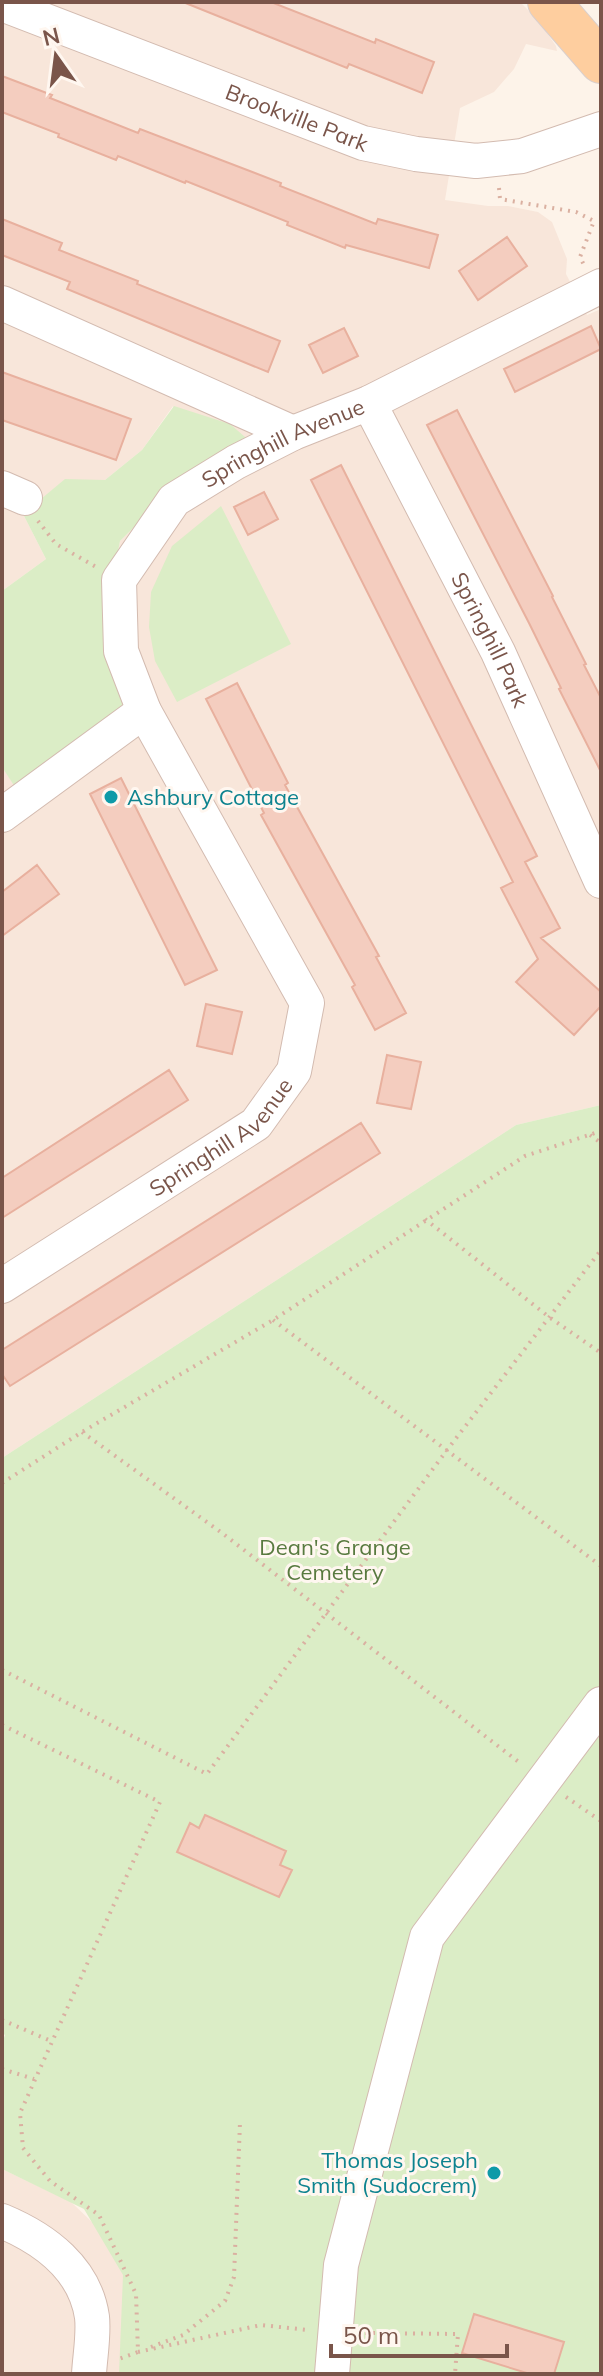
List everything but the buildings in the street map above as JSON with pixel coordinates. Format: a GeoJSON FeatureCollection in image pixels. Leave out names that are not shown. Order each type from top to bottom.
{"type":"FeatureCollection","features":[{"type":"Feature","properties":{"kind":"main road"},"geometry":{"type":"LineString","coordinates":[[549,2],[601,62]]}},
{"type":"Feature","properties":{"kind":"street","name":"Brookville Park"},"geometry":{"type":"LineString","coordinates":[[2,4],[363,143],[476,161],[522,156],[601,129]]}},
{"type":"Feature","properties":{"kind":"street","name":"Springhill Avenue"},"geometry":{"type":"LineString","coordinates":[[2,1286],[256,1124],[294,1071],[307,1003],[144,711],[121,651],[119,580],[174,500],[236,462],[293,433],[369,403],[598,287]]}},
{"type":"Feature","properties":{"kind":"street"},"geometry":{"type":"LineString","coordinates":[[2,303],[293,433]]}},
{"type":"Feature","properties":{"kind":"street","name":"Springhill Park"},"geometry":{"type":"LineString","coordinates":[[369,403],[498,652],[601,881]]}},
{"type":"Feature","properties":{"kind":"street"},"geometry":{"type":"LineString","coordinates":[[2,815],[144,711]]}},
{"type":"Feature","properties":{"kind":"street"},"geometry":{"type":"LineString","coordinates":[[332,2374],[341,2265],[427,1937],[601,1704]]}},
{"type":"Feature","properties":{"kind":"street"},"geometry":{"type":"LineString","coordinates":[[2,2221],[44,2244],[69,2264],[84,2285],[92,2318],[89,2374]]}},
{"type":"Feature","properties":{"kind":"path"},"geometry":{"type":"LineString","coordinates":[[496,159],[500,199],[576,212],[594,221],[580,257],[598,287]]}},
{"type":"Feature","properties":{"kind":"path"},"geometry":{"type":"LineString","coordinates":[[13,493],[56,544],[119,580]]}},
{"type":"Feature","properties":{"kind":"path"},"geometry":{"type":"LineString","coordinates":[[2,1483],[82,1432],[273,1320],[525,1156],[601,1131]]}},
{"type":"Feature","properties":{"kind":"path"},"geometry":{"type":"LineString","coordinates":[[589,1134],[601,1143]]}},
{"type":"Feature","properties":{"kind":"path"},"geometry":{"type":"LineString","coordinates":[[425,1219],[549,1317],[601,1353]]}},
{"type":"Feature","properties":{"kind":"path"},"geometry":{"type":"LineString","coordinates":[[2,1670],[207,1774],[447,1450],[601,1250]]}},
{"type":"Feature","properties":{"kind":"path"},"geometry":{"type":"LineString","coordinates":[[273,1320],[601,1566]]}},
{"type":"Feature","properties":{"kind":"path"},"geometry":{"type":"LineString","coordinates":[[82,1432],[222,1533],[544,1781],[601,1821]]}},
{"type":"Feature","properties":{"kind":"path"},"geometry":{"type":"LineString","coordinates":[[2,1725],[160,1802],[20,2113]]}},
{"type":"Feature","properties":{"kind":"path"},"geometry":{"type":"LineString","coordinates":[[2,2020],[52,2041]]}},
{"type":"Feature","properties":{"kind":"path"},"geometry":{"type":"LineString","coordinates":[[2,2069],[35,2080]]}},
{"type":"Feature","properties":{"kind":"path"},"geometry":{"type":"LineString","coordinates":[[240,2122],[234,2277],[225,2301],[183,2335],[138,2352],[261,2325],[334,2332],[458,2334],[455,2374]]}},
{"type":"Feature","properties":{"kind":"shaded area"},"geometry":{"type":"Polygon","coordinates":[[[2,2],[520,2],[538,20],[556,46],[557,51],[526,44],[514,69],[494,92],[460,108],[445,200],[538,212],[552,222],[567,259],[566,274],[587,315],[601,309],[601,1105],[516,1125],[2,1458],[2,767],[15,786],[115,567],[120,541],[184,478],[173,406],[142,450],[105,480],[65,480],[23,514],[46,559],[2,591],[2,2]]]}},
{"type":"Feature","properties":{"kind":"shaded area"},"geometry":{"type":"Polygon","coordinates":[[[2,2169],[71,2202],[252,2374],[2,2374],[2,2169]]]}},
{"type":"Feature","properties":{"kind":"green space"},"geometry":{"type":"Polygon","coordinates":[[[174,406],[230,424],[252,443],[184,478],[120,541],[115,567],[125,699],[118,714],[15,787],[2,767],[2,591],[46,559],[23,514],[65,479],[105,480],[142,450],[174,406]]]}},
{"type":"Feature","properties":{"kind":"green space"},"geometry":{"type":"Polygon","coordinates":[[[221,506],[291,644],[177,702],[155,661],[149,627],[151,592],[172,546],[221,506]]]}},
{"type":"Feature","properties":{"kind":"green space","name":"Dean's Grange Cemetery"},"geometry":{"type":"Polygon","coordinates":[[[601,1105],[601,2374],[119,2374],[123,2275],[84,2209],[2,2169],[2,2044],[5,2035],[2,2033],[2,1458],[516,1125],[601,1105]]]}},
{"type":"Feature","properties":{"kind":"place","name":"Ashbury Cottage"},"geometry":{"type":"Point","coordinates":[111,797]}},
{"type":"Feature","properties":{"kind":"place","name":"Thomas Joseph Smith (Sudocrem)"},"geometry":{"type":"Point","coordinates":[494,2173]}}]}
